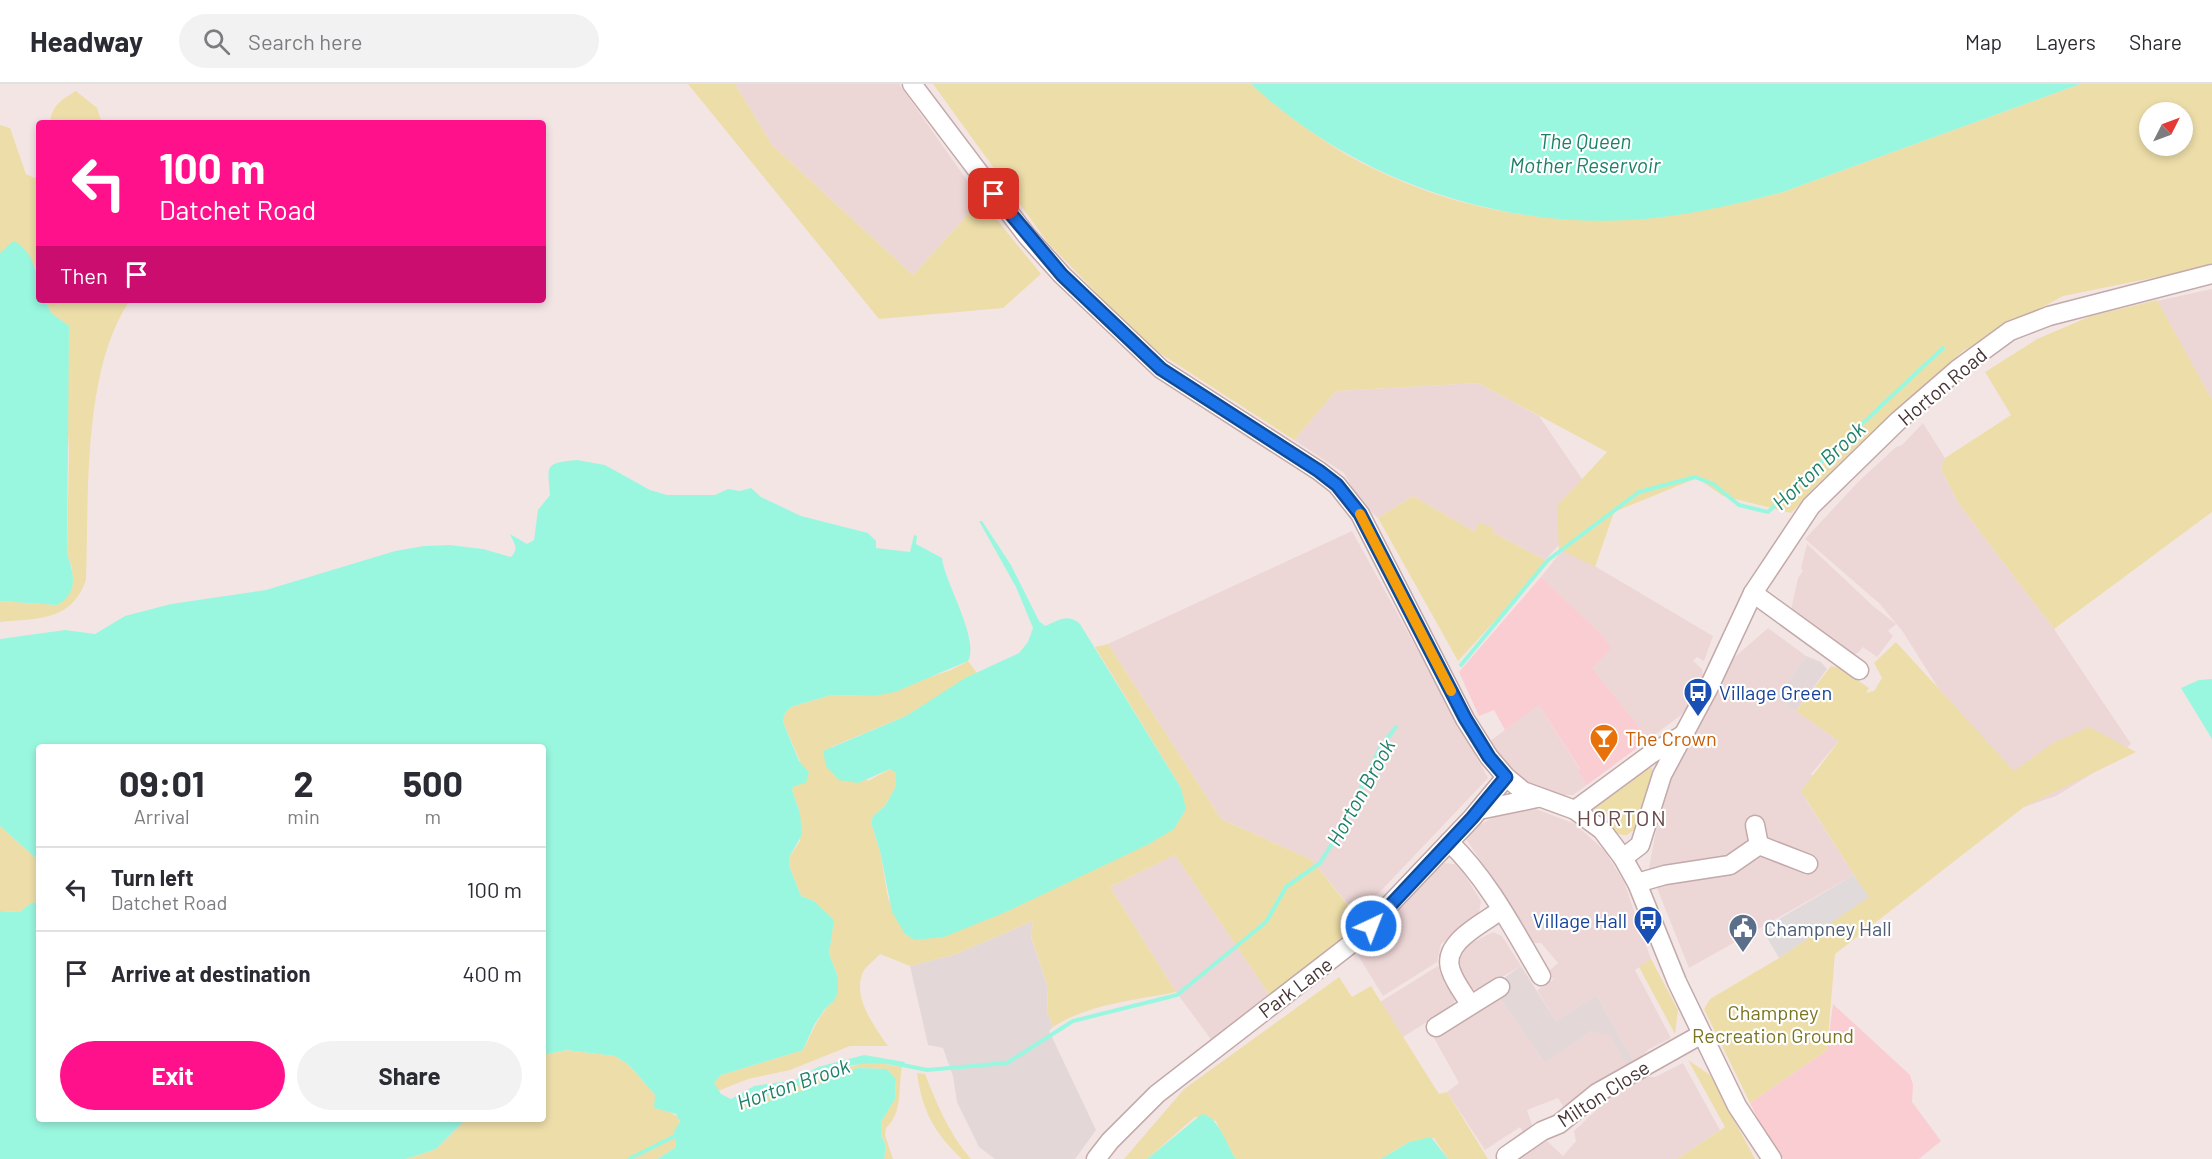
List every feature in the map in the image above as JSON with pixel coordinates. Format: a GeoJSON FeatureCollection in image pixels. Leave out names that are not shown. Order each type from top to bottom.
{"type":"FeatureCollection","features":[{"type":"Feature","properties":{"kind":"street"},"geometry":{"type":"LineString","coordinates":[[912,84],[1020,227],[1062,275],[1161,369],[1319,471],[1337,485],[1350,501],[1383,558],[1465,718],[1489,757],[1506,777],[1537,798],[1575,810],[1602,831],[1623,858],[1637,883],[1654,932],[1737,1106],[1772,1159]]}},
{"type":"Feature","properties":{"kind":"street","name":"Horton Road"},"geometry":{"type":"LineString","coordinates":[[1623,858],[1640,844],[1662,775],[1709,687],[1753,593],[1811,506],[1915,406],[1958,369],[2010,331],[2049,316],[2212,274]]}},
{"type":"Feature","properties":{"kind":"street"},"geometry":{"type":"LineString","coordinates":[[1753,593],[1859,670]]}},
{"type":"Feature","properties":{"kind":"street"},"geometry":{"type":"LineString","coordinates":[[1575,810],[1651,754],[1682,736]]}},
{"type":"Feature","properties":{"kind":"street","name":"Park Lane"},"geometry":{"type":"LineString","coordinates":[[1096,1159],[1110,1140],[1157,1094],[1356,940],[1479,810],[1506,777]]}},
{"type":"Feature","properties":{"kind":"street"},"geometry":{"type":"LineString","coordinates":[[1479,810],[1537,798]]}},
{"type":"Feature","properties":{"kind":"street"},"geometry":{"type":"LineString","coordinates":[[1755,825],[1760,845]]}},
{"type":"Feature","properties":{"kind":"street"},"geometry":{"type":"LineString","coordinates":[[1449,842],[1464,855],[1541,976]]}},
{"type":"Feature","properties":{"kind":"street"},"geometry":{"type":"LineString","coordinates":[[1637,883],[1665,875],[1730,865],[1760,845]]}},
{"type":"Feature","properties":{"kind":"street"},"geometry":{"type":"LineString","coordinates":[[1760,845],[1808,864]]}},
{"type":"Feature","properties":{"kind":"street"},"geometry":{"type":"LineString","coordinates":[[1470,1004],[1451,972],[1448,959],[1452,947],[1501,910]]}},
{"type":"Feature","properties":{"kind":"street"},"geometry":{"type":"LineString","coordinates":[[1436,1027],[1500,987]]}},
{"type":"Feature","properties":{"kind":"street","name":"Milton Close"},"geometry":{"type":"LineString","coordinates":[[1506,1156],[1542,1131],[1559,1124],[1597,1093],[1702,1034]]}},
{"type":"Feature","properties":{"kind":"shaded area"},"geometry":{"type":"Polygon","coordinates":[[[735,84],[899,84],[981,200],[913,275],[772,145],[735,84]]]}},
{"type":"Feature","properties":{"kind":"shaded area"},"geometry":{"type":"Polygon","coordinates":[[[2212,289],[2212,400],[2157,301],[2212,289]]]}},
{"type":"Feature","properties":{"kind":"shaded area"},"geometry":{"type":"Polygon","coordinates":[[[1478,383],[1539,416],[1604,511],[1569,534],[1545,560],[1492,532],[1492,529],[1475,532],[1413,496],[1378,518],[1361,503],[1344,473],[1294,440],[1336,391],[1478,383]]]}},
{"type":"Feature","properties":{"kind":"shaded area"},"geometry":{"type":"Polygon","coordinates":[[[1923,423],[1945,458],[1941,469],[1959,504],[2054,629],[2131,744],[2109,763],[2056,796],[2024,807],[1975,747],[1903,632],[1880,604],[1805,539],[1858,482],[1896,447],[1902,445],[1923,423]]]}},
{"type":"Feature","properties":{"kind":"shaded area"},"geometry":{"type":"Polygon","coordinates":[[[1352,531],[1488,778],[1357,916],[1312,860],[1221,819],[1108,644],[1352,531]]]}},
{"type":"Feature","properties":{"kind":"shaded area"},"geometry":{"type":"Polygon","coordinates":[[[1807,544],[1873,606],[1896,624],[1888,631],[1893,636],[1877,657],[1863,647],[1858,653],[1852,655],[1791,610],[1798,578],[1803,571],[1801,568],[1807,544]]]}},
{"type":"Feature","properties":{"kind":"shaded area"},"geometry":{"type":"Polygon","coordinates":[[[1564,548],[1713,636],[1704,661],[1697,657],[1693,661],[1702,669],[1704,681],[1694,698],[1681,715],[1649,739],[1592,668],[1610,648],[1601,634],[1541,577],[1564,548]]]}},
{"type":"Feature","properties":{"kind":"shaded area"},"geometry":{"type":"Polygon","coordinates":[[[1541,577],[1601,634],[1611,648],[1592,668],[1649,739],[1587,785],[1578,772],[1580,769],[1539,705],[1505,730],[1494,710],[1479,716],[1459,672],[1541,577]]]}},
{"type":"Feature","properties":{"kind":"shaded area"},"geometry":{"type":"Polygon","coordinates":[[[1768,628],[1806,656],[1777,697],[1839,741],[1811,774],[1819,781],[1805,798],[1854,875],[1689,968],[1649,868],[1656,830],[1670,782],[1728,663],[1768,628]]]}},
{"type":"Feature","properties":{"kind":"shaded area"},"geometry":{"type":"Polygon","coordinates":[[[1806,656],[1821,662],[1827,669],[1796,711],[1777,697],[1806,656]]]}},
{"type":"Feature","properties":{"kind":"shaded area"},"geometry":{"type":"Polygon","coordinates":[[[1539,705],[1587,785],[1573,795],[1546,795],[1526,784],[1508,766],[1490,741],[1539,705]]]}},
{"type":"Feature","properties":{"kind":"shaded area"},"geometry":{"type":"Polygon","coordinates":[[[1536,809],[1575,824],[1604,850],[1624,882],[1651,959],[1635,970],[1671,1038],[1649,1049],[1635,1063],[1596,995],[1556,1021],[1537,990],[1553,980],[1550,970],[1558,963],[1541,943],[1534,943],[1465,837],[1479,825],[1498,815],[1536,809]]]}},
{"type":"Feature","properties":{"kind":"shaded area"},"geometry":{"type":"Polygon","coordinates":[[[1175,855],[1273,1000],[1213,1042],[1176,992],[1110,887],[1175,855]]]}},
{"type":"Feature","properties":{"kind":"shaded area"},"geometry":{"type":"Polygon","coordinates":[[[1442,863],[1455,864],[1462,871],[1481,901],[1479,913],[1441,944],[1437,962],[1383,996],[1356,952],[1435,867],[1442,863]]]}},
{"type":"Feature","properties":{"kind":"shaded area"},"geometry":{"type":"Polygon","coordinates":[[[1854,875],[1869,897],[1779,958],[1762,929],[1854,875]]]}},
{"type":"Feature","properties":{"kind":"shaded area"},"geometry":{"type":"Polygon","coordinates":[[[1033,921],[1031,937],[1048,987],[1047,1011],[1053,1027],[1049,1031],[1096,1130],[1075,1159],[995,1159],[979,1147],[957,1102],[953,1076],[943,1048],[928,1045],[910,966],[956,954],[1033,921]]]}},
{"type":"Feature","properties":{"kind":"shaded area"},"geometry":{"type":"Polygon","coordinates":[[[1493,932],[1502,936],[1521,966],[1480,990],[1471,989],[1456,966],[1460,949],[1493,932]]]}},
{"type":"Feature","properties":{"kind":"shaded area"},"geometry":{"type":"Polygon","coordinates":[[[1438,966],[1444,983],[1455,998],[1454,1005],[1403,1037],[1380,1002],[1438,966]]]}},
{"type":"Feature","properties":{"kind":"shaded area"},"geometry":{"type":"Polygon","coordinates":[[[1521,966],[1556,1021],[1596,995],[1635,1063],[1627,1067],[1610,1036],[1591,1031],[1545,1063],[1499,997],[1509,991],[1499,977],[1502,975],[1504,978],[1521,966]]]}},
{"type":"Feature","properties":{"kind":"shaded area"},"geometry":{"type":"Polygon","coordinates":[[[1499,997],[1545,1063],[1591,1031],[1610,1035],[1627,1067],[1566,1111],[1558,1098],[1527,1110],[1534,1130],[1526,1136],[1520,1127],[1485,1150],[1447,1092],[1459,1083],[1434,1038],[1499,997]]]}},
{"type":"Feature","properties":{"kind":"shaded area"},"geometry":{"type":"Polygon","coordinates":[[[1833,1004],[1910,1075],[1913,1085],[1912,1102],[1941,1141],[1919,1159],[1784,1159],[1771,1145],[1750,1103],[1827,1050],[1833,1004]]]}},
{"type":"Feature","properties":{"kind":"shaded area"},"geometry":{"type":"Polygon","coordinates":[[[1683,1063],[1720,1130],[1677,1159],[1517,1159],[1545,1139],[1563,1156],[1576,1141],[1574,1131],[1607,1100],[1644,1077],[1655,1077],[1683,1063]]]}},
{"type":"Feature","properties":{"kind":"green space"},"geometry":{"type":"Polygon","coordinates":[[[688,84],[735,84],[772,145],[913,275],[981,200],[1041,274],[1003,308],[879,319],[688,84]]]}},
{"type":"Feature","properties":{"kind":"green space"},"geometry":{"type":"Polygon","coordinates":[[[933,84],[1250,84],[1333,146],[1368,166],[1419,188],[1470,204],[1522,214],[1573,219],[1625,219],[1677,214],[1783,192],[2080,84],[2212,84],[2212,266],[2063,296],[1963,351],[1855,448],[1791,513],[1723,496],[1697,478],[1614,512],[1595,567],[1559,549],[1557,506],[1607,452],[1478,383],[1336,391],[1294,440],[1147,345],[1048,243],[933,84]]]}},
{"type":"Feature","properties":{"kind":"green space"},"geometry":{"type":"Polygon","coordinates":[[[76,91],[97,108],[101,120],[50,120],[58,104],[76,91]]]}},
{"type":"Feature","properties":{"kind":"green space"},"geometry":{"type":"Polygon","coordinates":[[[0,125],[10,128],[26,174],[36,177],[36,272],[35,266],[0,253],[0,125]]]}},
{"type":"Feature","properties":{"kind":"green space"},"geometry":{"type":"Polygon","coordinates":[[[2157,300],[2212,400],[2212,512],[2054,629],[1959,504],[1941,469],[1945,458],[2011,415],[1985,372],[2037,339],[2091,316],[2157,300]]]}},
{"type":"Feature","properties":{"kind":"green space"},"geometry":{"type":"Polygon","coordinates":[[[46,303],[128,303],[114,329],[103,362],[96,398],[91,435],[86,580],[80,594],[62,611],[40,618],[0,622],[0,601],[57,605],[72,568],[67,554],[69,450],[66,402],[51,313],[46,303]]]}},
{"type":"Feature","properties":{"kind":"green space"},"geometry":{"type":"Polygon","coordinates":[[[1413,496],[1475,532],[1479,522],[1493,528],[1492,532],[1545,560],[1539,573],[1458,661],[1378,518],[1413,496]]]}},
{"type":"Feature","properties":{"kind":"green space","name":"Champney Recreation Ground"},"geometry":{"type":"Polygon","coordinates":[[[1896,642],[2014,771],[2053,743],[2089,727],[2136,752],[2024,807],[1835,954],[1827,1050],[1750,1103],[1704,1009],[1710,999],[1779,958],[1868,897],[1801,791],[1839,741],[1796,711],[1831,666],[1840,668],[1869,688],[1866,693],[1874,691],[1882,678],[1874,663],[1896,642]]]}},
{"type":"Feature","properties":{"kind":"green space"},"geometry":{"type":"Polygon","coordinates":[[[1108,644],[1221,819],[1312,860],[1364,926],[1273,1000],[1175,855],[1110,887],[1176,992],[1097,1008],[1053,1027],[1047,1011],[1048,987],[1031,936],[1033,921],[956,954],[910,966],[880,954],[863,972],[860,991],[866,1011],[888,1046],[850,1046],[790,1070],[748,1079],[718,1091],[714,1083],[721,1075],[803,1050],[819,1018],[834,1001],[838,977],[829,954],[833,920],[814,901],[801,896],[789,866],[789,857],[800,841],[800,813],[792,790],[802,766],[783,722],[785,713],[791,707],[831,695],[874,696],[951,670],[968,661],[977,673],[906,716],[831,747],[868,781],[890,769],[896,773],[896,786],[885,806],[873,816],[871,822],[880,851],[888,898],[905,934],[1006,912],[1072,879],[1181,788],[1095,647],[1108,644]]]}},
{"type":"Feature","properties":{"kind":"green space"},"geometry":{"type":"Polygon","coordinates":[[[1645,767],[1652,768],[1652,773],[1634,830],[1627,835],[1622,835],[1608,827],[1597,815],[1594,810],[1596,804],[1645,767]]]}},
{"type":"Feature","properties":{"kind":"green space"},"geometry":{"type":"Polygon","coordinates":[[[0,826],[36,858],[36,902],[31,903],[20,912],[0,911],[0,826]]]}},
{"type":"Feature","properties":{"kind":"green space"},"geometry":{"type":"Polygon","coordinates":[[[1651,959],[1678,1010],[1675,1034],[1639,967],[1651,959]]]}},
{"type":"Feature","properties":{"kind":"green space"},"geometry":{"type":"Polygon","coordinates":[[[1339,977],[1352,997],[1371,986],[1439,1094],[1447,1092],[1488,1159],[1448,1159],[1434,1138],[1409,1142],[1381,1159],[1236,1159],[1225,1142],[1216,1121],[1195,1117],[1147,1159],[1124,1159],[1184,1089],[1339,977]]]}},
{"type":"Feature","properties":{"kind":"green space"},"geometry":{"type":"Polygon","coordinates":[[[566,1050],[615,1056],[629,1065],[655,1095],[655,1108],[666,1110],[678,1117],[680,1126],[674,1131],[676,1147],[657,1159],[406,1159],[436,1149],[463,1122],[546,1122],[546,1054],[566,1050]]]}},
{"type":"Feature","properties":{"kind":"green space"},"geometry":{"type":"Polygon","coordinates":[[[1688,1060],[1710,1075],[1755,1159],[1677,1159],[1725,1127],[1688,1060]]]}},
{"type":"Feature","properties":{"kind":"green space"},"geometry":{"type":"Polygon","coordinates":[[[868,1061],[902,1067],[897,1108],[886,1128],[885,1135],[893,1159],[884,1159],[886,1145],[881,1135],[881,1122],[895,1098],[896,1079],[887,1069],[858,1068],[793,1094],[742,1110],[744,1104],[754,1100],[868,1061]]]}},
{"type":"Feature","properties":{"kind":"green space"},"geometry":{"type":"Polygon","coordinates":[[[917,1073],[925,1074],[950,1129],[971,1159],[962,1159],[937,1130],[926,1110],[917,1073]]]}},
{"type":"Feature","properties":{"kind":"water","name":"The Queen Mother Reservoir"},"geometry":{"type":"Polygon","coordinates":[[[1251,84],[2080,84],[1783,192],[1726,206],[1669,216],[1631,220],[1579,220],[1528,215],[1477,205],[1427,190],[1379,170],[1334,146],[1291,117],[1251,84]]]}},
{"type":"Feature","properties":{"kind":"water"},"geometry":{"type":"Polygon","coordinates":[[[13,241],[26,251],[36,274],[36,303],[46,303],[51,313],[69,326],[67,554],[73,582],[69,595],[57,605],[0,601],[0,253],[13,241]]]}},
{"type":"Feature","properties":{"kind":"water"},"geometry":{"type":"Polygon","coordinates":[[[577,460],[605,465],[650,490],[667,495],[715,495],[728,489],[740,491],[751,488],[761,497],[801,516],[868,533],[876,541],[876,548],[910,552],[914,535],[917,536],[916,544],[942,558],[966,625],[970,651],[968,661],[895,692],[874,696],[831,695],[791,707],[785,713],[783,722],[799,761],[809,772],[806,783],[794,786],[792,790],[800,813],[802,835],[789,857],[789,866],[801,896],[814,901],[834,920],[829,954],[838,977],[838,992],[834,1001],[824,1010],[814,1025],[803,1050],[721,1075],[714,1083],[721,1094],[731,1099],[754,1086],[795,1080],[818,1067],[864,1055],[905,1062],[902,1067],[867,1064],[833,1070],[794,1088],[744,1104],[742,1109],[793,1094],[858,1068],[887,1069],[896,1079],[895,1099],[881,1122],[881,1135],[886,1145],[884,1159],[657,1159],[676,1147],[674,1131],[680,1122],[676,1114],[654,1108],[655,1095],[629,1065],[615,1056],[566,1050],[546,1054],[546,744],[36,744],[36,858],[0,826],[0,639],[65,630],[95,634],[125,616],[171,604],[266,590],[395,551],[424,546],[450,545],[483,549],[511,557],[515,548],[510,534],[527,544],[534,540],[538,510],[550,495],[550,468],[558,463],[577,460]]]}},
{"type":"Feature","properties":{"kind":"water"},"geometry":{"type":"Polygon","coordinates":[[[979,521],[982,521],[1011,565],[1039,621],[1045,626],[1067,618],[1080,624],[1181,788],[1186,809],[1174,829],[1149,844],[1006,912],[944,937],[915,940],[905,934],[892,912],[880,851],[871,822],[873,816],[885,806],[896,786],[896,773],[890,769],[858,783],[839,780],[826,766],[823,751],[906,716],[965,678],[1019,653],[1028,642],[1033,628],[1016,587],[979,521]]]}},
{"type":"Feature","properties":{"kind":"water"},"geometry":{"type":"Polygon","coordinates":[[[2212,679],[2212,739],[2181,688],[2199,680],[2212,679]]]}},
{"type":"Feature","properties":{"kind":"water"},"geometry":{"type":"Polygon","coordinates":[[[36,902],[36,1122],[463,1122],[436,1149],[406,1159],[0,1159],[0,911],[20,912],[31,903],[36,902]]]}},
{"type":"Feature","properties":{"kind":"water"},"geometry":{"type":"Polygon","coordinates":[[[1202,1114],[1213,1120],[1236,1159],[1147,1159],[1202,1114]]]}},
{"type":"Feature","properties":{"kind":"water"},"geometry":{"type":"Polygon","coordinates":[[[1431,1137],[1448,1159],[1381,1159],[1409,1142],[1431,1137]]]}},
{"type":"Feature","properties":{"kind":"waterway","name":"Horton Brook"},"geometry":{"type":"LineString","coordinates":[[1461,665],[1548,560],[1639,492],[1695,477],[1713,484],[1739,505],[1768,512],[1943,348]]}},
{"type":"Feature","properties":{"kind":"waterway","name":"Horton Brook"},"geometry":{"type":"LineString","coordinates":[[898,1064],[927,1070],[1007,1063],[1073,1021],[1177,995],[1266,922],[1286,887],[1320,863],[1342,828],[1380,748],[1396,727]]}},
{"type":"Feature","properties":{"kind":"waterway","name":"Horton Brook"},"geometry":{"type":"LineString","coordinates":[[629,1159],[679,1134]]}},
{"type":"Feature","properties":{"kind":"slow traffic"},"geometry":{"type":"LineString","coordinates":[[1360,514],[1451,691]]}},
{"type":"Feature","properties":{"kind":"place","name":"Village Green"},"geometry":{"type":"Point","coordinates":[1698,718]}},
{"type":"Feature","properties":{"kind":"place","name":"The Crown"},"geometry":{"type":"Point","coordinates":[1604,764]}},
{"type":"Feature","properties":{"kind":"place","name":"Village Hall"},"geometry":{"type":"Point","coordinates":[1648,946]}},
{"type":"Feature","properties":{"kind":"place","name":"Champney Hall"},"geometry":{"type":"Point","coordinates":[1743,954]}},
{"type":"Feature","properties":{"kind":"district","name":"HORTON"},"geometry":{"type":"Point","coordinates":[1622,817]}},
{"type":"Feature","properties":{"kind":"route"},"geometry":{"type":"LineString","coordinates":[[994,194],[1062,275],[1161,369],[1337,485],[1360,514],[1465,718],[1489,757],[1506,777],[1472,818],[1371,926]]}}]}
